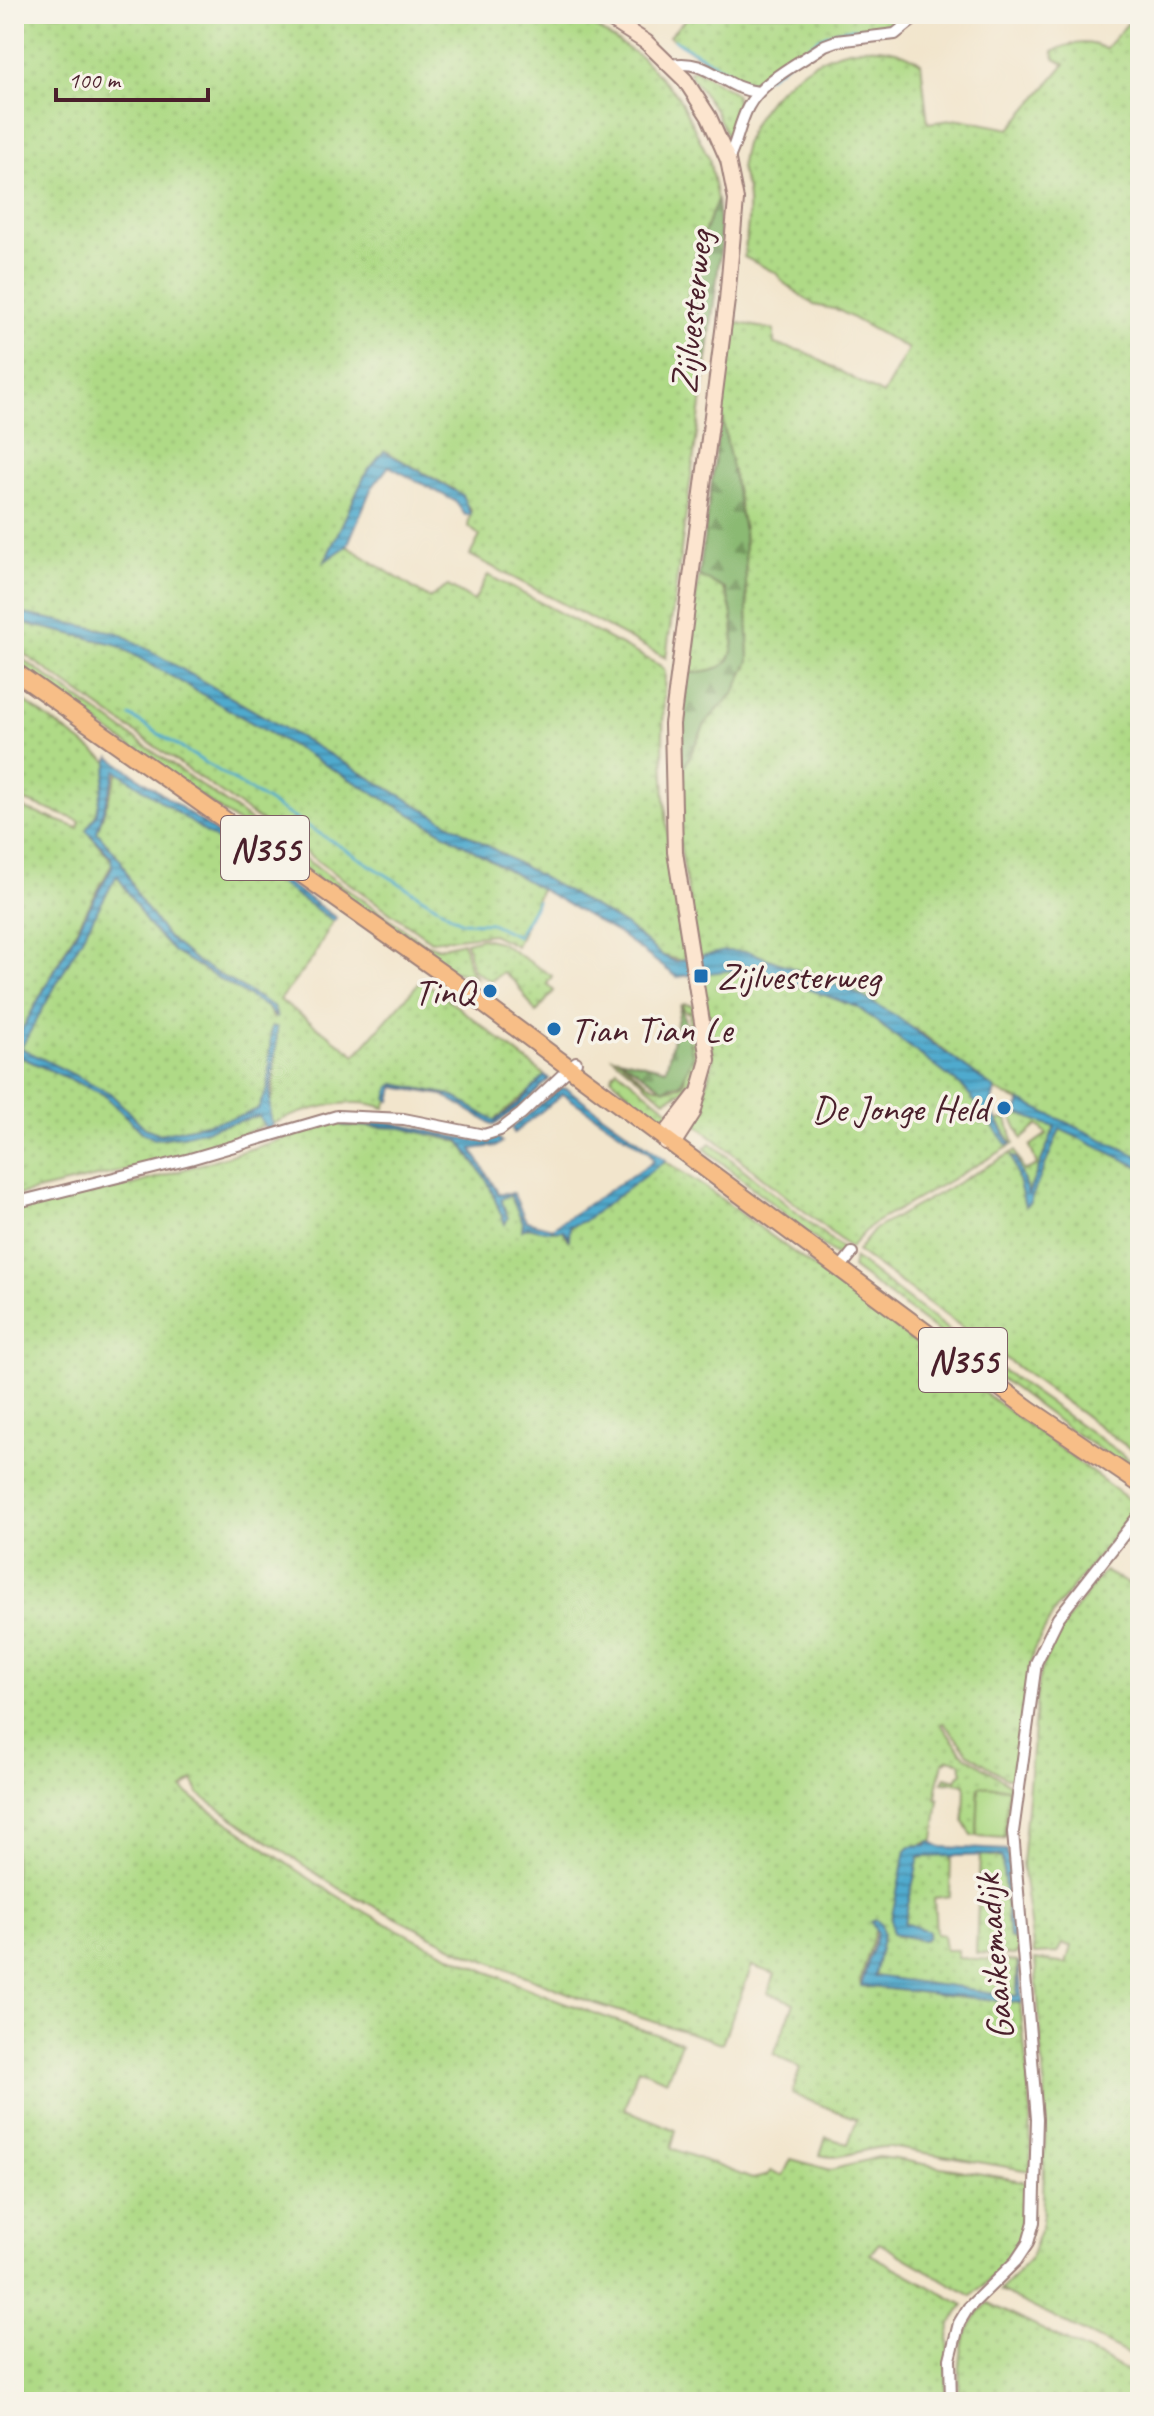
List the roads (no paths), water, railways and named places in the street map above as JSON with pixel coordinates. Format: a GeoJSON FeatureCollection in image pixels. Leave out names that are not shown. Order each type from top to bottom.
{"type":"FeatureCollection","features":[{"type":"Feature","properties":{"kind":"main road","name":"Zijlvesterweg"},"geometry":{"type":"LineString","coordinates":[[602,14],[646,42],[685,80],[709,117],[728,160],[736,200],[727,300],[672,724],[675,852],[708,1052],[693,1113],[670,1137]]}},
{"type":"Feature","properties":{"kind":"main road","name":"N355"},"geometry":{"type":"LineString","coordinates":[[14,671],[572,1066],[1029,1409],[1140,1484]]}},
{"type":"Feature","properties":{"kind":"street"},"geometry":{"type":"LineString","coordinates":[[728,160],[746,109],[758,92],[825,45],[895,34],[920,14]]}},
{"type":"Feature","properties":{"kind":"street"},"geometry":{"type":"LineString","coordinates":[[671,65],[701,65],[738,90],[758,92]]}},
{"type":"Feature","properties":{"kind":"street"},"geometry":{"type":"LineString","coordinates":[[738,90],[746,109]]}},
{"type":"Feature","properties":{"kind":"street"},"geometry":{"type":"LineString","coordinates":[[14,1203],[190,1159],[337,1116],[404,1119],[484,1135],[510,1122],[572,1066]]}},
{"type":"Feature","properties":{"kind":"street"},"geometry":{"type":"LineString","coordinates":[[841,1267],[852,1253]]}},
{"type":"Feature","properties":{"kind":"street","name":"Gaaikemadijk"},"geometry":{"type":"LineString","coordinates":[[951,2402],[950,2359],[959,2323],[968,2308],[1016,2261],[1028,2243],[1034,2222],[1037,2119],[1013,1844],[1036,1663],[1058,1618],[1140,1514]]}},
{"type":"Feature","properties":{"kind":"water"},"geometry":{"type":"Polygon","coordinates":[[[384,451],[462,495],[471,515],[465,515],[455,501],[389,466],[371,489],[347,546],[325,561],[366,473],[384,451]]]}},
{"type":"Feature","properties":{"kind":"water"},"geometry":{"type":"Polygon","coordinates":[[[14,612],[119,633],[625,925],[661,955],[675,962],[725,951],[750,952],[852,991],[893,1014],[995,1089],[990,1109],[1011,1144],[1007,1145],[965,1089],[857,1007],[750,968],[677,977],[619,934],[115,644],[14,621],[14,612]]]}},
{"type":"Feature","properties":{"kind":"water"},"geometry":{"type":"Polygon","coordinates":[[[110,757],[336,918],[333,921],[116,770],[97,832],[120,859],[138,897],[167,937],[196,961],[274,1007],[277,1019],[268,1008],[174,952],[149,926],[117,875],[21,1048],[110,1093],[145,1128],[160,1134],[242,1116],[258,1109],[268,1087],[271,1027],[277,1027],[270,1104],[273,1127],[266,1130],[259,1116],[183,1136],[154,1139],[142,1132],[103,1094],[14,1054],[14,1044],[112,867],[111,857],[86,830],[96,815],[110,757]]]}},
{"type":"Feature","properties":{"kind":"water"},"geometry":{"type":"Polygon","coordinates":[[[545,1075],[549,1079],[524,1104],[494,1125],[443,1095],[394,1087],[391,1101],[387,1099],[390,1087],[395,1084],[451,1095],[495,1121],[518,1104],[545,1075]]]}},
{"type":"Feature","properties":{"kind":"water"},"geometry":{"type":"Polygon","coordinates":[[[561,1088],[567,1089],[666,1160],[584,1221],[570,1226],[569,1239],[563,1230],[545,1231],[528,1227],[522,1230],[523,1222],[510,1195],[501,1199],[508,1218],[505,1224],[488,1182],[460,1141],[403,1128],[342,1125],[342,1121],[389,1122],[476,1141],[498,1138],[502,1142],[497,1146],[472,1149],[498,1193],[513,1193],[526,1221],[552,1228],[654,1161],[649,1152],[563,1094],[514,1133],[512,1128],[561,1088]]]}},
{"type":"Feature","properties":{"kind":"water"},"geometry":{"type":"Polygon","coordinates":[[[1021,1101],[1140,1157],[1140,1167],[1060,1129],[1030,1202],[1025,1206],[1012,1157],[1016,1158],[1028,1194],[1055,1127],[1017,1113],[1021,1101]]]}},
{"type":"Feature","properties":{"kind":"water"},"geometry":{"type":"Polygon","coordinates":[[[929,1841],[941,1847],[1007,1850],[1017,1940],[1009,1938],[1002,1858],[996,1855],[919,1857],[904,1923],[928,1931],[928,1937],[923,1940],[892,1934],[891,1920],[906,1850],[910,1846],[927,1845],[929,1841]]]}},
{"type":"Feature","properties":{"kind":"water"},"geometry":{"type":"Polygon","coordinates":[[[876,1920],[881,1924],[883,1935],[874,1976],[1017,1996],[1019,1961],[1022,2003],[861,1986],[877,1933],[871,1922],[876,1920]]]}},
{"type":"Feature","properties":{"kind":"waterway"},"geometry":{"type":"LineString","coordinates":[[674,40],[749,84],[770,74],[829,34],[849,29],[888,27],[907,18]]}},
{"type":"Feature","properties":{"kind":"waterway"},"geometry":{"type":"LineString","coordinates":[[130,716],[462,922],[491,923],[517,936],[537,901]]}},
{"type":"Feature","properties":{"kind":"place","name":"Zijlvesterweg"},"geometry":{"type":"Point","coordinates":[701,976]}},
{"type":"Feature","properties":{"kind":"place","name":"TinQ"},"geometry":{"type":"Point","coordinates":[490,991]}},
{"type":"Feature","properties":{"kind":"place","name":"Tian Tian Le"},"geometry":{"type":"Point","coordinates":[554,1029]}},
{"type":"Feature","properties":{"kind":"place","name":"De Jonge Held"},"geometry":{"type":"Point","coordinates":[1004,1108]}}]}
